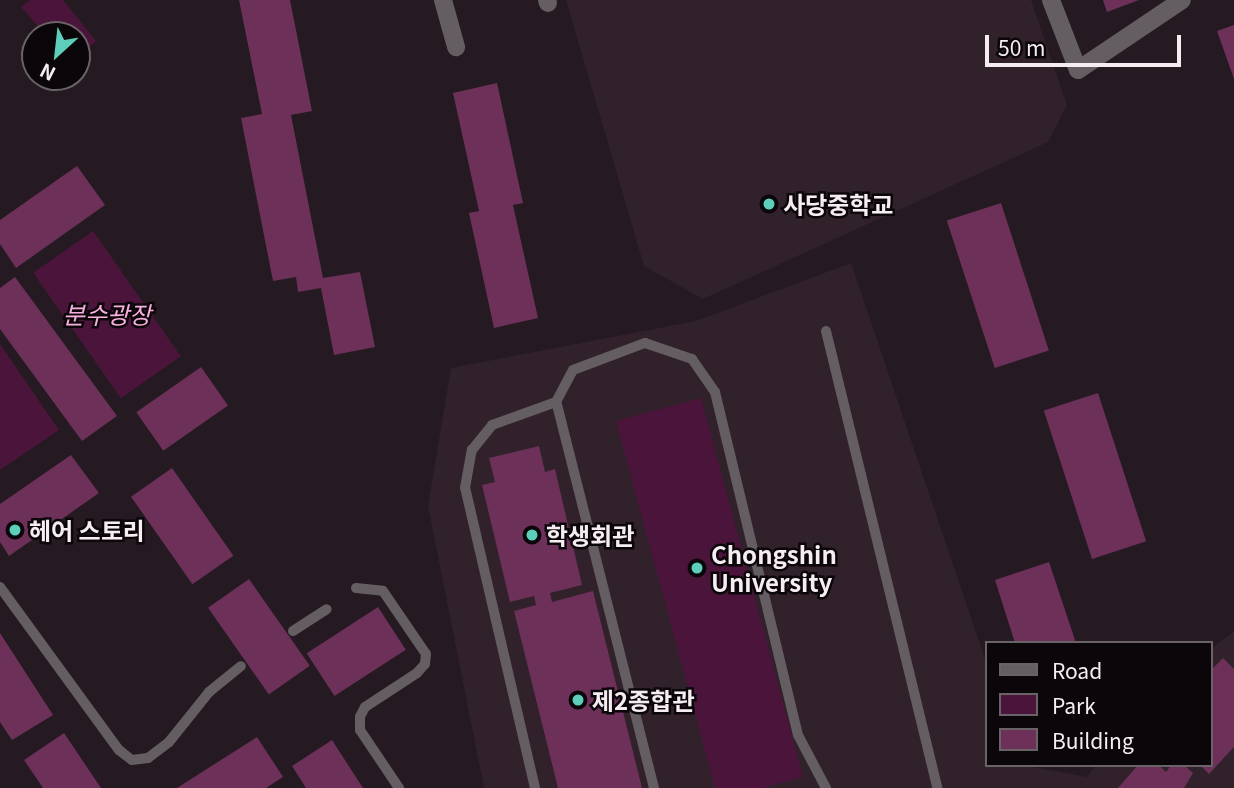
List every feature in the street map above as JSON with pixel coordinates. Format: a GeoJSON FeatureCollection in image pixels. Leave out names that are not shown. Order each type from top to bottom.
{"type":"FeatureCollection","features":[{"type":"Feature","properties":{"kind":"street"},"geometry":{"type":"LineString","coordinates":[[443,0],[456,47]]}},
{"type":"Feature","properties":{"kind":"street"},"geometry":{"type":"LineString","coordinates":[[1051,0],[1078,70],[1182,0]]}},
{"type":"Feature","properties":{"kind":"lane"},"geometry":{"type":"LineString","coordinates":[[826,331],[937,788]]}},
{"type":"Feature","properties":{"kind":"lane"},"geometry":{"type":"LineString","coordinates":[[654,788],[556,402],[573,370],[602,356],[645,343],[692,359],[715,392],[799,735],[826,788]]}},
{"type":"Feature","properties":{"kind":"lane"},"geometry":{"type":"LineString","coordinates":[[535,788],[464,488],[472,450],[492,425],[556,402]]}},
{"type":"Feature","properties":{"kind":"lane"},"geometry":{"type":"LineString","coordinates":[[0,587],[119,750],[132,760],[148,758],[169,742],[209,692],[241,666]]}},
{"type":"Feature","properties":{"kind":"lane"},"geometry":{"type":"LineString","coordinates":[[356,588],[383,592],[426,654],[425,664],[417,673],[365,707],[360,717],[360,730],[399,788]]}},
{"type":"Feature","properties":{"kind":"lane"},"geometry":{"type":"LineString","coordinates":[[293,631],[327,609]]}},
{"type":"Feature","properties":{"kind":"shaded area","name":"사당중학교"},"geometry":{"type":"Polygon","coordinates":[[[566,0],[1031,0],[1067,105],[1048,142],[703,299],[644,266],[566,0]]]}},
{"type":"Feature","properties":{"kind":"shaded area","name":"Chongshin University"},"geometry":{"type":"Polygon","coordinates":[[[851,263],[986,662],[986,767],[1032,767],[1087,777],[1094,767],[1213,767],[1213,647],[1234,631],[1234,788],[484,788],[428,506],[451,368],[696,321],[851,263]]]}},
{"type":"Feature","properties":{"kind":"green space"},"geometry":{"type":"Polygon","coordinates":[[[30,0],[63,0],[80,21],[34,21],[21,7],[30,0]]]}},
{"type":"Feature","properties":{"kind":"green space","name":"분수광장"},"geometry":{"type":"Polygon","coordinates":[[[93,231],[181,356],[121,398],[33,273],[93,231]]]}},
{"type":"Feature","properties":{"kind":"green space","name":"분수광장"},"geometry":{"type":"Polygon","coordinates":[[[0,344],[59,430],[0,470],[0,344]]]}},
{"type":"Feature","properties":{"kind":"green space"},"geometry":{"type":"Polygon","coordinates":[[[701,398],[803,777],[762,788],[715,788],[616,421],[701,398]]]}},
{"type":"Feature","properties":{"kind":"building"},"geometry":{"type":"Polygon","coordinates":[[[239,0],[290,0],[312,111],[291,115],[323,278],[360,272],[375,347],[334,355],[321,288],[298,292],[296,277],[273,281],[241,118],[262,114],[239,0]]]}},
{"type":"Feature","properties":{"kind":"building"},"geometry":{"type":"Polygon","coordinates":[[[1103,0],[1139,0],[1107,12],[1103,0]]]}},
{"type":"Feature","properties":{"kind":"building"},"geometry":{"type":"Polygon","coordinates":[[[1234,25],[1234,79],[1217,31],[1234,25]]]}},
{"type":"Feature","properties":{"kind":"building"},"geometry":{"type":"Polygon","coordinates":[[[497,83],[523,203],[513,205],[538,318],[494,328],[469,213],[479,211],[453,93],[497,83]]]}},
{"type":"Feature","properties":{"kind":"building"},"geometry":{"type":"Polygon","coordinates":[[[77,166],[105,205],[16,268],[0,244],[0,220],[77,166]]]}},
{"type":"Feature","properties":{"kind":"building"},"geometry":{"type":"Polygon","coordinates":[[[1001,203],[1049,350],[995,368],[947,221],[1001,203]]]}},
{"type":"Feature","properties":{"kind":"building"},"geometry":{"type":"Polygon","coordinates":[[[15,277],[117,416],[82,441],[0,329],[0,288],[15,277]]]}},
{"type":"Feature","properties":{"kind":"building"},"geometry":{"type":"Polygon","coordinates":[[[201,367],[228,406],[163,451],[136,412],[201,367]]]}},
{"type":"Feature","properties":{"kind":"building"},"geometry":{"type":"Polygon","coordinates":[[[1098,393],[1146,541],[1092,559],[1044,411],[1098,393]]]}},
{"type":"Feature","properties":{"kind":"building","name":"제2종합관"},"geometry":{"type":"Polygon","coordinates":[[[539,446],[545,472],[555,469],[582,585],[550,593],[552,602],[593,591],[642,788],[558,788],[514,611],[536,605],[534,596],[510,602],[482,485],[495,482],[489,458],[539,446]]]}},
{"type":"Feature","properties":{"kind":"building"},"geometry":{"type":"Polygon","coordinates":[[[71,455],[99,493],[9,556],[0,542],[0,504],[71,455]]]}},
{"type":"Feature","properties":{"kind":"building"},"geometry":{"type":"Polygon","coordinates":[[[172,468],[233,556],[192,584],[131,497],[172,468]]]}},
{"type":"Feature","properties":{"kind":"building"},"geometry":{"type":"Polygon","coordinates":[[[1049,562],[1075,641],[1014,641],[995,580],[1049,562]]]}},
{"type":"Feature","properties":{"kind":"building"},"geometry":{"type":"Polygon","coordinates":[[[249,579],[310,666],[269,695],[208,608],[249,579]]]}},
{"type":"Feature","properties":{"kind":"building"},"geometry":{"type":"Polygon","coordinates":[[[378,607],[406,650],[334,696],[307,653],[378,607]]]}},
{"type":"Feature","properties":{"kind":"building"},"geometry":{"type":"Polygon","coordinates":[[[0,633],[53,715],[12,740],[0,722],[0,633]]]}},
{"type":"Feature","properties":{"kind":"building"},"geometry":{"type":"Polygon","coordinates":[[[1223,658],[1234,669],[1234,747],[1209,774],[1202,767],[1213,767],[1213,668],[1223,658]]]}},
{"type":"Feature","properties":{"kind":"building"},"geometry":{"type":"Polygon","coordinates":[[[64,733],[101,788],[43,788],[24,760],[64,733]]]}},
{"type":"Feature","properties":{"kind":"building"},"geometry":{"type":"Polygon","coordinates":[[[257,737],[283,777],[266,788],[177,788],[257,737]]]}},
{"type":"Feature","properties":{"kind":"building"},"geometry":{"type":"Polygon","coordinates":[[[332,740],[363,788],[306,788],[292,766],[332,740]]]}},
{"type":"Feature","properties":{"kind":"building"},"geometry":{"type":"Polygon","coordinates":[[[1136,767],[1161,767],[1166,772],[1170,767],[1186,767],[1193,773],[1184,788],[1118,788],[1136,767]]]}},
{"type":"Feature","properties":{"kind":"place","name":"사당중학교"},"geometry":{"type":"Point","coordinates":[769,204]}},
{"type":"Feature","properties":{"kind":"place","name":"헤어 스토리"},"geometry":{"type":"Point","coordinates":[15,530]}},
{"type":"Feature","properties":{"kind":"place","name":"학생회관"},"geometry":{"type":"Point","coordinates":[532,535]}},
{"type":"Feature","properties":{"kind":"place","name":"Chongshin University"},"geometry":{"type":"Point","coordinates":[697,568]}},
{"type":"Feature","properties":{"kind":"place","name":"제2종합관"},"geometry":{"type":"Point","coordinates":[578,700]}}]}
